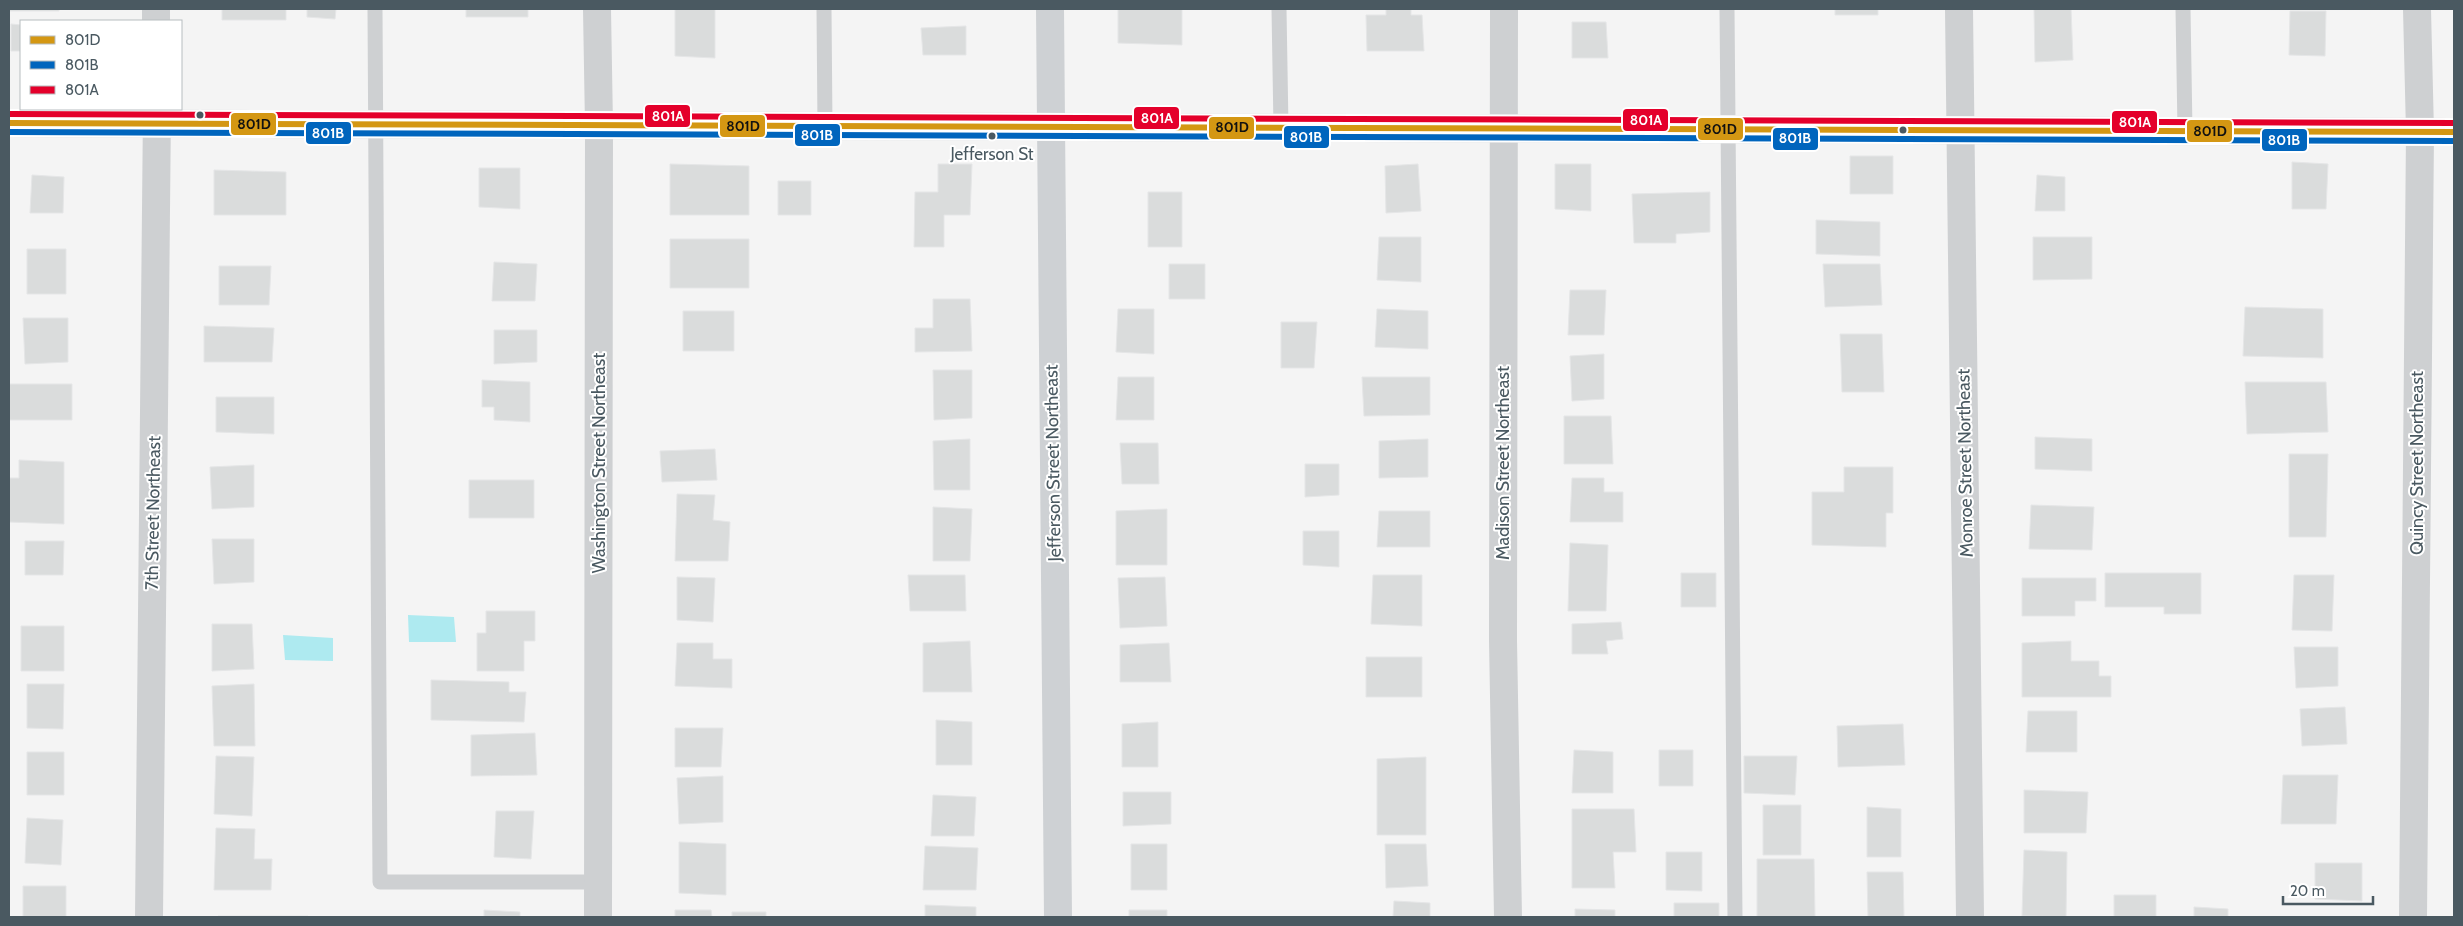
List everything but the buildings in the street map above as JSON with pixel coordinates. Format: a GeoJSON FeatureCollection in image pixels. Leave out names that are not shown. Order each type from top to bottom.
{"type":"FeatureCollection","features":[{"type":"Feature","properties":{"kind":"street","name":"Washington Street Northeast"},"geometry":{"type":"LineString","coordinates":[[597,9],[600,126],[598,917]]}},
{"type":"Feature","properties":{"kind":"street","name":"Jefferson Street Northeast"},"geometry":{"type":"LineString","coordinates":[[1050,9],[1058,917]]}},
{"type":"Feature","properties":{"kind":"street","name":"Madison Street Northeast"},"geometry":{"type":"LineString","coordinates":[[1504,9],[1503,641],[1508,917]]}},
{"type":"Feature","properties":{"kind":"street","name":"Monroe Street Northeast"},"geometry":{"type":"LineString","coordinates":[[1959,9],[1970,917]]}},
{"type":"Feature","properties":{"kind":"street","name":"Quincy Street Northeast"},"geometry":{"type":"LineString","coordinates":[[2413,917],[2420,132],[2417,9]]}},
{"type":"Feature","properties":{"kind":"street"},"geometry":{"type":"LineString","coordinates":[[9,123],[157,117],[377,125],[2454,132]]}},
{"type":"Feature","properties":{"kind":"street","name":"7th Street Northeast"},"geometry":{"type":"LineString","coordinates":[[150,917],[157,117]]}},
{"type":"Feature","properties":{"kind":"lane"},"geometry":{"type":"LineString","coordinates":[[375,9],[380,882],[598,882]]}},
{"type":"Feature","properties":{"kind":"lane"},"geometry":{"type":"LineString","coordinates":[[824,9],[825,127]]}},
{"type":"Feature","properties":{"kind":"lane"},"geometry":{"type":"LineString","coordinates":[[1279,9],[1281,128]]}},
{"type":"Feature","properties":{"kind":"lane"},"geometry":{"type":"LineString","coordinates":[[1726,9],[1735,917]]}},
{"type":"Feature","properties":{"kind":"lane"},"geometry":{"type":"LineString","coordinates":[[2183,9],[2184,131]]}},
{"type":"Feature","properties":{"kind":"water"},"geometry":{"type":"Polygon","coordinates":[[[408,615],[454,617],[456,642],[409,642],[408,615]]]}},
{"type":"Feature","properties":{"kind":"water"},"geometry":{"type":"Polygon","coordinates":[[[283,635],[333,638],[333,661],[285,660],[283,635]]]}},
{"type":"Feature","properties":{"kind":"transit line","name":"801A"},"geometry":{"type":"LineString","coordinates":[[9,114],[2454,123]]}},
{"type":"Feature","properties":{"kind":"transit line","name":"801D"},"geometry":{"type":"LineString","coordinates":[[9,123],[2454,132]]}},
{"type":"Feature","properties":{"kind":"transit line","name":"801B"},"geometry":{"type":"LineString","coordinates":[[9,132],[2454,141]]}},
{"type":"Feature","properties":{"kind":"place","name":"Jefferson St"},"geometry":{"type":"Point","coordinates":[992,136]}}]}
